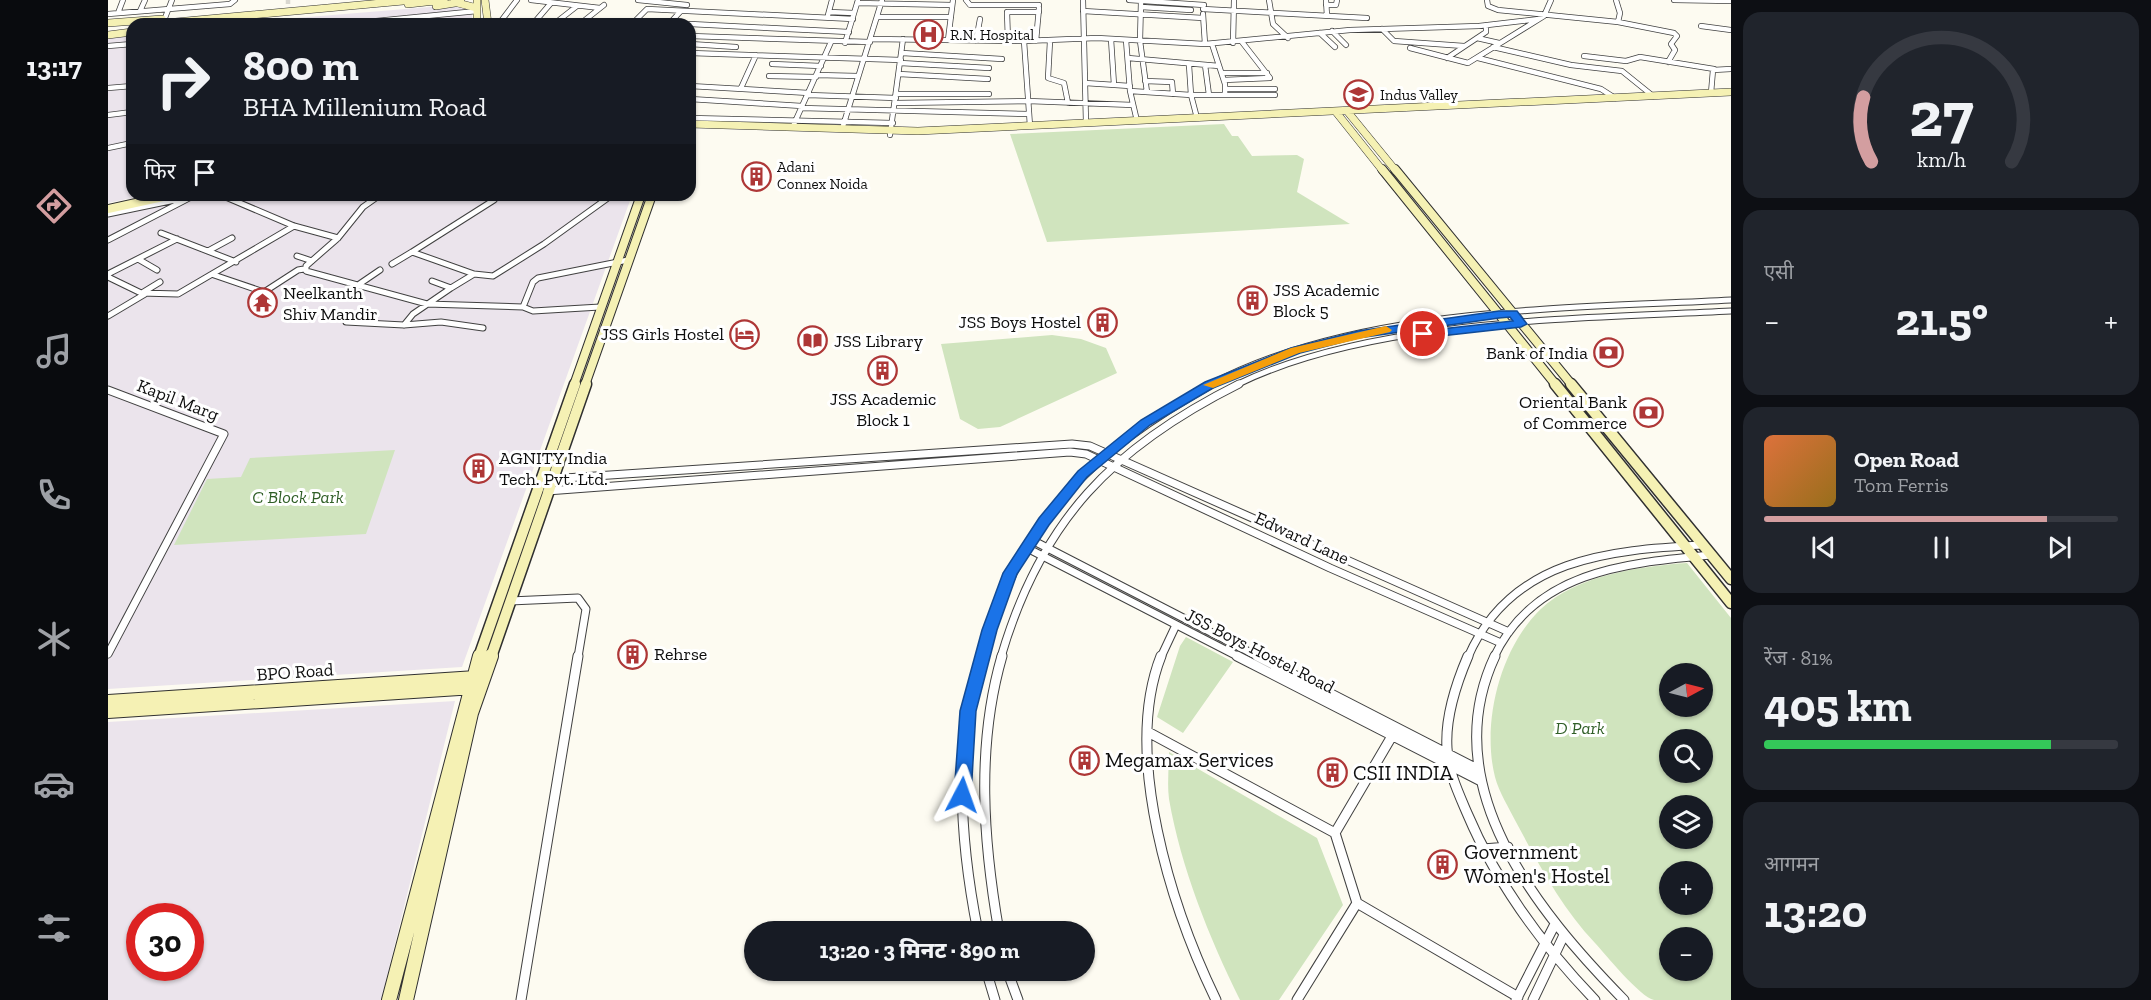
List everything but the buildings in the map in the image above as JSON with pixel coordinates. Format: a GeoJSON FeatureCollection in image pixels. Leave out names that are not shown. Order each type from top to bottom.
{"type":"FeatureCollection","features":[{"type":"Feature","properties":{"kind":"street"},"geometry":{"type":"LineString","coordinates":[[118,13],[123,0]]}},
{"type":"Feature","properties":{"kind":"street"},"geometry":{"type":"LineString","coordinates":[[140,11],[145,0]]}},
{"type":"Feature","properties":{"kind":"street"},"geometry":{"type":"LineString","coordinates":[[165,18],[172,0]]}},
{"type":"Feature","properties":{"kind":"street"},"geometry":{"type":"LineString","coordinates":[[199,6],[201,0]]}},
{"type":"Feature","properties":{"kind":"street"},"geometry":{"type":"LineString","coordinates":[[108,14],[230,4],[235,0]]}},
{"type":"Feature","properties":{"kind":"street"},"geometry":{"type":"LineString","coordinates":[[192,18],[365,0]]}},
{"type":"Feature","properties":{"kind":"street"},"geometry":{"type":"LineString","coordinates":[[287,8],[414,0]]}},
{"type":"Feature","properties":{"kind":"street"},"geometry":{"type":"LineString","coordinates":[[253,18],[444,0]]}},
{"type":"Feature","properties":{"kind":"street"},"geometry":{"type":"LineString","coordinates":[[485,0],[487,18]]}},
{"type":"Feature","properties":{"kind":"street"},"geometry":{"type":"LineString","coordinates":[[503,18],[517,0]]}},
{"type":"Feature","properties":{"kind":"street"},"geometry":{"type":"LineString","coordinates":[[531,0],[577,6],[602,6],[587,18]]}},
{"type":"Feature","properties":{"kind":"street"},"geometry":{"type":"LineString","coordinates":[[638,0],[687,5]]}},
{"type":"Feature","properties":{"kind":"street"},"geometry":{"type":"LineString","coordinates":[[826,18],[832,0]]}},
{"type":"Feature","properties":{"kind":"street"},"geometry":{"type":"LineString","coordinates":[[966,0],[970,5],[1025,5],[1039,2],[1036,41]]}},
{"type":"Feature","properties":{"kind":"street"},"geometry":{"type":"LineString","coordinates":[[1083,0],[1086,123]]}},
{"type":"Feature","properties":{"kind":"street"},"geometry":{"type":"LineString","coordinates":[[1128,14],[1129,0],[1204,4],[1233,11],[1270,14],[1367,18]]}},
{"type":"Feature","properties":{"kind":"street"},"geometry":{"type":"LineString","coordinates":[[1233,43],[1234,0]]}},
{"type":"Feature","properties":{"kind":"street"},"geometry":{"type":"LineString","coordinates":[[1269,0],[1270,14],[1277,30],[1288,38]]}},
{"type":"Feature","properties":{"kind":"street"},"geometry":{"type":"LineString","coordinates":[[1327,16],[1326,3],[1336,5],[1337,0]]}},
{"type":"Feature","properties":{"kind":"street"},"geometry":{"type":"LineString","coordinates":[[1487,0],[1488,6],[1492,8],[1542,18],[1618,22],[1674,33],[1677,36],[1671,44],[1675,50],[1668,62]]}},
{"type":"Feature","properties":{"kind":"street"},"geometry":{"type":"LineString","coordinates":[[1410,48],[1468,63],[1542,18],[1551,0]]}},
{"type":"Feature","properties":{"kind":"street"},"geometry":{"type":"LineString","coordinates":[[1616,0],[1620,13],[1618,22]]}},
{"type":"Feature","properties":{"kind":"street"},"geometry":{"type":"LineString","coordinates":[[1674,0],[1731,1]]}},
{"type":"Feature","properties":{"kind":"street"},"geometry":{"type":"LineString","coordinates":[[845,43],[857,1],[952,2],[948,40]]}},
{"type":"Feature","properties":{"kind":"street"},"geometry":{"type":"LineString","coordinates":[[1141,1],[1140,41],[1147,92]]}},
{"type":"Feature","properties":{"kind":"street"},"geometry":{"type":"LineString","coordinates":[[430,2],[461,2],[477,6]]}},
{"type":"Feature","properties":{"kind":"street"},"geometry":{"type":"LineString","coordinates":[[286,18],[461,2]]}},
{"type":"Feature","properties":{"kind":"street"},"geometry":{"type":"LineString","coordinates":[[843,126],[858,76],[866,59],[882,2]]}},
{"type":"Feature","properties":{"kind":"street"},"geometry":{"type":"LineString","coordinates":[[538,18],[551,3]]}},
{"type":"Feature","properties":{"kind":"street"},"geometry":{"type":"LineString","coordinates":[[656,10],[661,3]]}},
{"type":"Feature","properties":{"kind":"street"},"geometry":{"type":"LineString","coordinates":[[1204,4],[1204,44]]}},
{"type":"Feature","properties":{"kind":"street"},"geometry":{"type":"LineString","coordinates":[[1025,5],[1025,12]]}},
{"type":"Feature","properties":{"kind":"street"},"geometry":{"type":"LineString","coordinates":[[399,18],[477,6]]}},
{"type":"Feature","properties":{"kind":"street"},"geometry":{"type":"LineString","coordinates":[[560,18],[577,6]]}},
{"type":"Feature","properties":{"kind":"street"},"geometry":{"type":"LineString","coordinates":[[1141,7],[1191,10]]}},
{"type":"Feature","properties":{"kind":"street"},"geometry":{"type":"LineString","coordinates":[[637,18],[644,10],[656,10],[853,19]]}},
{"type":"Feature","properties":{"kind":"street"},"geometry":{"type":"LineString","coordinates":[[1083,11],[1203,18]]}},
{"type":"Feature","properties":{"kind":"street"},"geometry":{"type":"LineString","coordinates":[[674,18],[680,12]]}},
{"type":"Feature","properties":{"kind":"street"},"geometry":{"type":"LineString","coordinates":[[829,12],[854,13]]}},
{"type":"Feature","properties":{"kind":"street"},"geometry":{"type":"LineString","coordinates":[[1008,42],[1007,12],[1039,12]]}},
{"type":"Feature","properties":{"kind":"street"},"geometry":{"type":"LineString","coordinates":[[877,17],[951,16]]}},
{"type":"Feature","properties":{"kind":"street"},"geometry":{"type":"LineString","coordinates":[[696,36],[845,43],[903,39],[1024,42],[1084,38],[1212,44],[1288,38],[1332,31],[1486,26],[1542,18]]}},
{"type":"Feature","properties":{"kind":"street"},"geometry":{"type":"LineString","coordinates":[[976,41],[980,19]]}},
{"type":"Feature","properties":{"kind":"street"},"geometry":{"type":"LineString","coordinates":[[108,23],[126,22]]}},
{"type":"Feature","properties":{"kind":"street"},"geometry":{"type":"LineString","coordinates":[[696,24],[849,32]]}},
{"type":"Feature","properties":{"kind":"street"},"geometry":{"type":"LineString","coordinates":[[1447,58],[1488,30],[1486,26]]}},
{"type":"Feature","properties":{"kind":"street"},"geometry":{"type":"LineString","coordinates":[[1701,26],[1731,30]]}},
{"type":"Feature","properties":{"kind":"street"},"geometry":{"type":"LineString","coordinates":[[1382,29],[1394,41],[1464,46]]}},
{"type":"Feature","properties":{"kind":"street"},"geometry":{"type":"LineString","coordinates":[[108,31],[126,30]]}},
{"type":"Feature","properties":{"kind":"street"},"geometry":{"type":"LineString","coordinates":[[1332,31],[1346,45]]}},
{"type":"Feature","properties":{"kind":"street"},"geometry":{"type":"LineString","coordinates":[[1320,33],[1335,47]]}},
{"type":"Feature","properties":{"kind":"street"},"geometry":{"type":"LineString","coordinates":[[1477,38],[1499,44]]}},
{"type":"Feature","properties":{"kind":"street"},"geometry":{"type":"LineString","coordinates":[[890,134],[903,39]]}},
{"type":"Feature","properties":{"kind":"street"},"geometry":{"type":"LineString","coordinates":[[1111,39],[1114,85]]}},
{"type":"Feature","properties":{"kind":"street"},"geometry":{"type":"LineString","coordinates":[[1050,40],[1048,78],[1064,83],[1068,103]]}},
{"type":"Feature","properties":{"kind":"street"},"geometry":{"type":"LineString","coordinates":[[1126,40],[1130,88],[1137,121]]}},
{"type":"Feature","properties":{"kind":"street"},"geometry":{"type":"LineString","coordinates":[[794,125],[831,42]]}},
{"type":"Feature","properties":{"kind":"street"},"geometry":{"type":"LineString","coordinates":[[1024,42],[1030,126]]}},
{"type":"Feature","properties":{"kind":"street"},"geometry":{"type":"LineString","coordinates":[[1224,80],[1268,79],[1267,73],[1242,42]]}},
{"type":"Feature","properties":{"kind":"street"},"geometry":{"type":"LineString","coordinates":[[108,46],[126,44]]}},
{"type":"Feature","properties":{"kind":"street"},"geometry":{"type":"LineString","coordinates":[[696,44],[736,47]]}},
{"type":"Feature","properties":{"kind":"street"},"geometry":{"type":"LineString","coordinates":[[1212,44],[1224,80],[1225,92]]}},
{"type":"Feature","properties":{"kind":"street"},"geometry":{"type":"LineString","coordinates":[[1493,47],[1571,65],[1622,71],[1653,96]]}},
{"type":"Feature","properties":{"kind":"street"},"geometry":{"type":"LineString","coordinates":[[696,53],[866,59],[989,68]]}},
{"type":"Feature","properties":{"kind":"street"},"geometry":{"type":"LineString","coordinates":[[902,53],[1002,59]]}},
{"type":"Feature","properties":{"kind":"street"},"geometry":{"type":"LineString","coordinates":[[741,88],[756,55]]}},
{"type":"Feature","properties":{"kind":"street"},"geometry":{"type":"LineString","coordinates":[[1584,56],[1626,61],[1640,57],[1714,69],[1731,69]]}},
{"type":"Feature","properties":{"kind":"street"},"geometry":{"type":"LineString","coordinates":[[1128,58],[1220,66]]}},
{"type":"Feature","properties":{"kind":"street"},"geometry":{"type":"LineString","coordinates":[[1478,58],[1601,88],[1615,98]]}},
{"type":"Feature","properties":{"kind":"street"},"geometry":{"type":"LineString","coordinates":[[772,64],[821,66]]}},
{"type":"Feature","properties":{"kind":"street"},"geometry":{"type":"LineString","coordinates":[[1189,64],[1191,95],[1197,118]]}},
{"type":"Feature","properties":{"kind":"street"},"geometry":{"type":"LineString","coordinates":[[1204,65],[1209,95]]}},
{"type":"Feature","properties":{"kind":"street"},"geometry":{"type":"LineString","coordinates":[[1714,69],[1711,73],[1715,96]]}},
{"type":"Feature","properties":{"kind":"street"},"geometry":{"type":"LineString","coordinates":[[1222,73],[1267,73]]}},
{"type":"Feature","properties":{"kind":"street"},"geometry":{"type":"LineString","coordinates":[[899,74],[988,79]]}},
{"type":"Feature","properties":{"kind":"street"},"geometry":{"type":"LineString","coordinates":[[769,76],[858,76]]}},
{"type":"Feature","properties":{"kind":"street"},"geometry":{"type":"LineString","coordinates":[[1145,81],[1172,82],[1173,94]]}},
{"type":"Feature","properties":{"kind":"street"},"geometry":{"type":"LineString","coordinates":[[1084,82],[1147,92],[1191,95],[1275,88]]}},
{"type":"Feature","properties":{"kind":"street"},"geometry":{"type":"LineString","coordinates":[[108,88],[126,86]]}},
{"type":"Feature","properties":{"kind":"street"},"geometry":{"type":"LineString","coordinates":[[696,86],[852,97],[1133,105]]}},
{"type":"Feature","properties":{"kind":"street"},"geometry":{"type":"LineString","coordinates":[[1225,92],[1275,95]]}},
{"type":"Feature","properties":{"kind":"street"},"geometry":{"type":"LineString","coordinates":[[696,126],[890,134],[1715,96],[1731,92]]}},
{"type":"Feature","properties":{"kind":"street"},"geometry":{"type":"LineString","coordinates":[[896,98],[989,94]]}},
{"type":"Feature","properties":{"kind":"street"},"geometry":{"type":"LineString","coordinates":[[843,126],[890,134],[1197,118],[1343,114],[1653,96],[1731,97]]}},
{"type":"Feature","properties":{"kind":"street"},"geometry":{"type":"LineString","coordinates":[[696,99],[802,107],[1029,114]]}},
{"type":"Feature","properties":{"kind":"street"},"geometry":{"type":"LineString","coordinates":[[108,115],[126,113]]}},
{"type":"Feature","properties":{"kind":"street"},"geometry":{"type":"LineString","coordinates":[[1343,114],[1513,313],[1731,579]]}},
{"type":"Feature","properties":{"kind":"street"},"geometry":{"type":"LineString","coordinates":[[1343,114],[1507,325],[1731,603]]}},
{"type":"Feature","properties":{"kind":"street"},"geometry":{"type":"LineString","coordinates":[[696,118],[794,125]]}},
{"type":"Feature","properties":{"kind":"street"},"geometry":{"type":"LineString","coordinates":[[696,126],[843,126],[893,123]]}},
{"type":"Feature","properties":{"kind":"street"},"geometry":{"type":"LineString","coordinates":[[108,148],[126,144]]}},
{"type":"Feature","properties":{"kind":"street"},"geometry":{"type":"LineString","coordinates":[[108,207],[132,201]]}},
{"type":"Feature","properties":{"kind":"street"},"geometry":{"type":"LineString","coordinates":[[108,207],[140,201]]}},
{"type":"Feature","properties":{"kind":"street"},"geometry":{"type":"LineString","coordinates":[[108,214],[172,201]]}},
{"type":"Feature","properties":{"kind":"street"},"geometry":{"type":"LineString","coordinates":[[108,240],[186,201]]}},
{"type":"Feature","properties":{"kind":"street"},"geometry":{"type":"LineString","coordinates":[[235,201],[294,226],[338,238]]}},
{"type":"Feature","properties":{"kind":"street"},"geometry":{"type":"LineString","coordinates":[[214,275],[264,292],[304,269],[338,238],[371,201]]}},
{"type":"Feature","properties":{"kind":"street"},"geometry":{"type":"LineString","coordinates":[[392,264],[492,201]]}},
{"type":"Feature","properties":{"kind":"street"},"geometry":{"type":"LineString","coordinates":[[412,252],[474,274],[493,276],[570,226],[602,201]]}},
{"type":"Feature","properties":{"kind":"street"},"geometry":{"type":"LineString","coordinates":[[546,479],[622,261],[638,201]]}},
{"type":"Feature","properties":{"kind":"street"},"geometry":{"type":"LineString","coordinates":[[406,1000],[476,683],[510,600],[600,307],[649,201]]}},
{"type":"Feature","properties":{"kind":"street"},"geometry":{"type":"LineString","coordinates":[[177,239],[108,275],[119,286],[143,293],[159,296],[178,294],[214,275],[294,226]]}},
{"type":"Feature","properties":{"kind":"street"},"geometry":{"type":"LineString","coordinates":[[161,233],[236,262]]}},
{"type":"Feature","properties":{"kind":"street"},"geometry":{"type":"LineString","coordinates":[[208,251],[232,238]]}},
{"type":"Feature","properties":{"kind":"street"},"geometry":{"type":"LineString","coordinates":[[297,256],[312,261]]}},
{"type":"Feature","properties":{"kind":"street"},"geometry":{"type":"LineString","coordinates":[[138,259],[157,270]]}},
{"type":"Feature","properties":{"kind":"street"},"geometry":{"type":"LineString","coordinates":[[523,307],[533,282],[538,278],[622,261]]}},
{"type":"Feature","properties":{"kind":"street"},"geometry":{"type":"LineString","coordinates":[[304,269],[427,304],[463,307],[523,307],[533,311],[600,307]]}},
{"type":"Feature","properties":{"kind":"street"},"geometry":{"type":"LineString","coordinates":[[358,285],[380,270]]}},
{"type":"Feature","properties":{"kind":"street"},"geometry":{"type":"LineString","coordinates":[[404,325],[427,304],[474,274]]}},
{"type":"Feature","properties":{"kind":"street"},"geometry":{"type":"LineString","coordinates":[[432,281],[451,288]]}},
{"type":"Feature","properties":{"kind":"street"},"geometry":{"type":"LineString","coordinates":[[108,316],[160,282]]}},
{"type":"Feature","properties":{"kind":"street"},"geometry":{"type":"LineString","coordinates":[[976,921],[968,883],[962,795],[968,711],[990,630],[1010,573],[1032,540],[1083,474],[1107,454],[1146,422],[1209,385],[1252,365],[1296,350],[1358,334],[1499,314],[1731,300]]}},
{"type":"Feature","properties":{"kind":"street"},"geometry":{"type":"LineString","coordinates":[[997,921],[990,882],[983,795],[988,714],[1009,637],[1030,579],[1063,522],[1096,483],[1153,432],[1218,394],[1275,368],[1361,344],[1507,325],[1731,310]]}},
{"type":"Feature","properties":{"kind":"street"},"geometry":{"type":"LineString","coordinates":[[346,322],[404,325],[441,322],[483,328]]}},
{"type":"Feature","properties":{"kind":"street","name":"Kapil Marg"},"geometry":{"type":"LineString","coordinates":[[108,390],[224,434],[108,654]]}},
{"type":"Feature","properties":{"kind":"street","name":"Edward Lane"},"geometry":{"type":"LineString","coordinates":[[546,479],[1072,444],[1097,449],[1509,632]]}},
{"type":"Feature","properties":{"kind":"street","name":"Edward Lane"},"geometry":{"type":"LineString","coordinates":[[542,492],[1070,452],[1091,456],[1330,568],[1501,643]]}},
{"type":"Feature","properties":{"kind":"street"},"geometry":{"type":"LineString","coordinates":[[389,1000],[476,683],[542,492]]}},
{"type":"Feature","properties":{"kind":"street","name":"JSS Boys Hostel Road"},"geometry":{"type":"LineString","coordinates":[[1032,540],[1477,769]]}},
{"type":"Feature","properties":{"kind":"street"},"geometry":{"type":"LineString","coordinates":[[1596,1000],[1554,956],[1508,894],[1483,849],[1459,796],[1448,753],[1451,709],[1458,675],[1480,633],[1499,610],[1532,582],[1563,566],[1598,555],[1702,545]]}},
{"type":"Feature","properties":{"kind":"street","name":"JSS Boys Hostel Road"},"geometry":{"type":"LineString","coordinates":[[1027,548],[1479,780]]}},
{"type":"Feature","properties":{"kind":"street"},"geometry":{"type":"LineString","coordinates":[[1624,1000],[1555,924],[1508,847],[1489,810],[1477,769],[1475,739],[1480,699],[1488,664],[1501,643],[1509,632],[1549,593],[1586,574],[1614,567],[1711,555]]}},
{"type":"Feature","properties":{"kind":"street"},"geometry":{"type":"LineString","coordinates":[[510,600],[578,598],[586,609],[521,1000]]}},
{"type":"Feature","properties":{"kind":"street"},"geometry":{"type":"LineString","coordinates":[[1176,625],[1156,669],[1148,732],[1150,787],[1163,854],[1185,931],[1216,1000]]}},
{"type":"Feature","properties":{"kind":"street"},"geometry":{"type":"LineString","coordinates":[[1210,642],[1216,634]]}},
{"type":"Feature","properties":{"kind":"street","name":"BPO Road"},"geometry":{"type":"LineString","coordinates":[[108,702],[476,683]]}},
{"type":"Feature","properties":{"kind":"street","name":"BPO Road"},"geometry":{"type":"LineString","coordinates":[[108,711],[476,683]]}},
{"type":"Feature","properties":{"kind":"street"},"geometry":{"type":"LineString","coordinates":[[1148,732],[1335,833],[1357,903],[1517,999],[1555,924]]}},
{"type":"Feature","properties":{"kind":"street"},"geometry":{"type":"LineString","coordinates":[[1335,833],[1392,736]]}},
{"type":"Feature","properties":{"kind":"street"},"geometry":{"type":"LineString","coordinates":[[1483,849],[1508,847]]}},
{"type":"Feature","properties":{"kind":"street"},"geometry":{"type":"LineString","coordinates":[[1298,1000],[1357,903]]}},
{"type":"Feature","properties":{"kind":"street"},"geometry":{"type":"LineString","coordinates":[[1533,1000],[1564,935]]}},
{"type":"Feature","properties":{"kind":"street"},"geometry":{"type":"LineString","coordinates":[[989,981],[995,1000]]}},
{"type":"Feature","properties":{"kind":"street"},"geometry":{"type":"LineString","coordinates":[[1011,981],[1018,1000]]}},
{"type":"Feature","properties":{"kind":"shaded area"},"geometry":{"type":"Polygon","coordinates":[[[454,5],[472,10],[472,18],[297,18],[454,5]]]}},
{"type":"Feature","properties":{"kind":"shaded area"},"geometry":{"type":"Polygon","coordinates":[[[126,34],[126,199],[108,203],[108,35],[126,34]]]}},
{"type":"Feature","properties":{"kind":"shaded area"},"geometry":{"type":"Polygon","coordinates":[[[165,201],[630,201],[462,667],[108,689],[108,213],[165,201]]]}},
{"type":"Feature","properties":{"kind":"shaded area"},"geometry":{"type":"Polygon","coordinates":[[[455,701],[381,1000],[108,1000],[108,722],[455,701]]]}},
{"type":"Feature","properties":{"kind":"green space"},"geometry":{"type":"Polygon","coordinates":[[[1224,124],[1232,136],[1238,136],[1252,156],[1297,155],[1304,159],[1297,192],[1350,224],[1047,242],[1010,134],[1224,124]]]}},
{"type":"Feature","properties":{"kind":"green space"},"geometry":{"type":"Polygon","coordinates":[[[1052,335],[1081,339],[1106,348],[1117,373],[1000,427],[978,429],[960,419],[941,344],[1052,335]]]}},
{"type":"Feature","properties":{"kind":"green space","name":"C Block Park"},"geometry":{"type":"Polygon","coordinates":[[[395,450],[366,534],[174,545],[207,479],[241,477],[250,458],[395,450]]]}},
{"type":"Feature","properties":{"kind":"green space","name":"D Park"},"geometry":{"type":"Polygon","coordinates":[[[1687,563],[1731,618],[1731,1000],[1654,1000],[1640,992],[1583,930],[1562,901],[1516,822],[1495,777],[1491,754],[1494,703],[1500,678],[1522,631],[1538,612],[1556,597],[1603,576],[1687,563]]]}},
{"type":"Feature","properties":{"kind":"green space"},"geometry":{"type":"Polygon","coordinates":[[[1186,637],[1233,662],[1183,733],[1157,717],[1180,646],[1186,637]]]}},
{"type":"Feature","properties":{"kind":"green space"},"geometry":{"type":"Polygon","coordinates":[[[1169,752],[1317,838],[1343,905],[1279,1000],[1240,1000],[1218,952],[1197,902],[1174,825],[1168,793],[1169,752]]]}},
{"type":"Feature","properties":{"kind":"slow traffic"},"geometry":{"type":"LineString","coordinates":[[1209,385],[1252,365],[1296,350],[1358,334],[1386,330]]}},
{"type":"Feature","properties":{"kind":"place","name":"R.N. Hospital"},"geometry":{"type":"Point","coordinates":[929,35]}},
{"type":"Feature","properties":{"kind":"place","name":"Indus Valley"},"geometry":{"type":"Point","coordinates":[1359,95]}},
{"type":"Feature","properties":{"kind":"place","name":"Adani Connex Noida"},"geometry":{"type":"Point","coordinates":[756,176]}},
{"type":"Feature","properties":{"kind":"place","name":"JSS Academic Block 5"},"geometry":{"type":"Point","coordinates":[1252,300]}},
{"type":"Feature","properties":{"kind":"place","name":"Neelkanth Shiv Mandir"},"geometry":{"type":"Point","coordinates":[262,303]}},
{"type":"Feature","properties":{"kind":"place","name":"JSS Boys Hostel"},"geometry":{"type":"Point","coordinates":[1102,322]}},
{"type":"Feature","properties":{"kind":"place","name":"JSS Girls Hostel"},"geometry":{"type":"Point","coordinates":[745,334]}},
{"type":"Feature","properties":{"kind":"place","name":"JSS Library"},"geometry":{"type":"Point","coordinates":[813,341]}},
{"type":"Feature","properties":{"kind":"place","name":"Bank of India"},"geometry":{"type":"Point","coordinates":[1609,353]}},
{"type":"Feature","properties":{"kind":"place","name":"JSS Academic Block 1"},"geometry":{"type":"Point","coordinates":[883,370]}},
{"type":"Feature","properties":{"kind":"place","name":"Oriental Bank of Commerce"},"geometry":{"type":"Point","coordinates":[1648,412]}},
{"type":"Feature","properties":{"kind":"place","name":"AGNITY India Tech. Pvt. Ltd."},"geometry":{"type":"Point","coordinates":[478,468]}},
{"type":"Feature","properties":{"kind":"place","name":"Rehrse"},"geometry":{"type":"Point","coordinates":[633,654]}},
{"type":"Feature","properties":{"kind":"place","name":"Megamax Services"},"geometry":{"type":"Point","coordinates":[1084,760]}},
{"type":"Feature","properties":{"kind":"place","name":"CSII INDIA"},"geometry":{"type":"Point","coordinates":[1332,773]}},
{"type":"Feature","properties":{"kind":"place","name":"Government Women's Hostel"},"geometry":{"type":"Point","coordinates":[1443,864]}},
{"type":"Feature","properties":{"kind":"route"},"geometry":{"type":"LineString","coordinates":[[962,795],[968,711],[990,630],[1010,573],[1044,522],[1083,474],[1146,422],[1209,385],[1252,365],[1296,350],[1358,334],[1417,324],[1513,313],[1521,324],[1423,334]]}}]}
